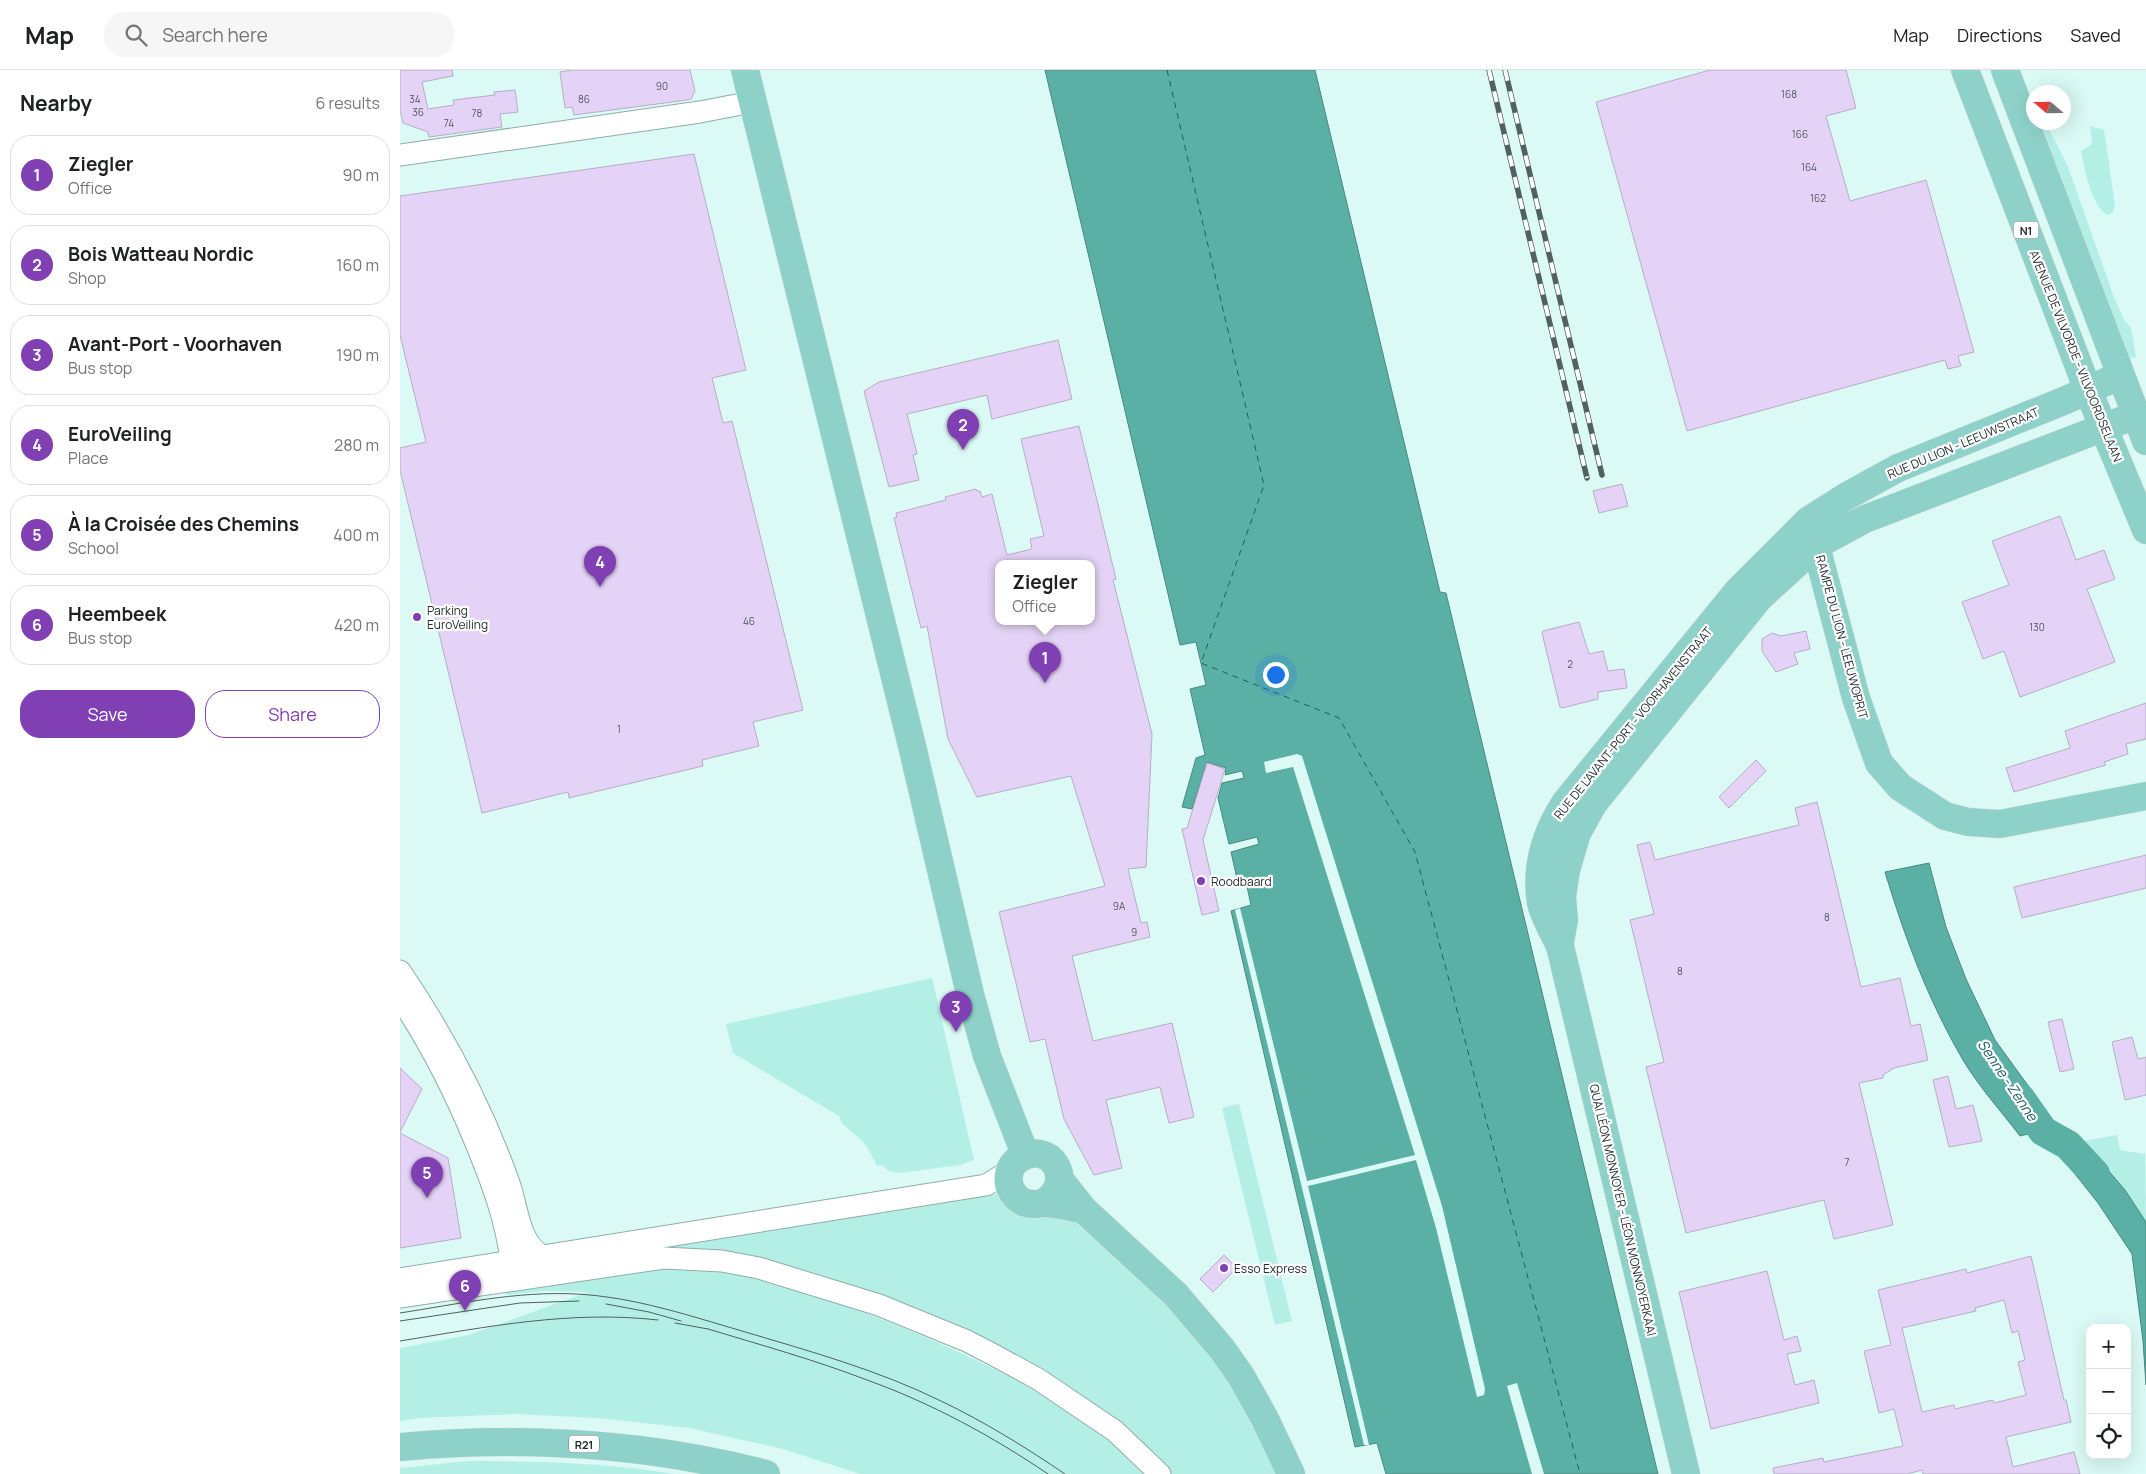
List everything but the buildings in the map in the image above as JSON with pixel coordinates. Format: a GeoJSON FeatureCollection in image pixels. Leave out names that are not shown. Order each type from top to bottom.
{"type":"FeatureCollection","features":[{"type":"Feature","properties":{"kind":"main road"},"geometry":{"type":"LineString","coordinates":[[745,70],[912,745],[970,994],[1016,1173],[1026,1203],[1043,1203],[1084,1210]]}},
{"type":"Feature","properties":{"kind":"main road","name":"AVENUE DE VILVORDE - VILVOORDSELAAN"},"geometry":{"type":"LineString","coordinates":[[1965,70],[2088,390],[2146,530]]}},
{"type":"Feature","properties":{"kind":"main road"},"geometry":{"type":"LineString","coordinates":[[2005,70],[2146,441]]}},
{"type":"Feature","properties":{"kind":"main road","name":"RUE DU LION - LEEUWSTRAAT"},"geometry":{"type":"LineString","coordinates":[[1813,532],[1846,496],[1898,468],[2066,400],[2121,375]]}},
{"type":"Feature","properties":{"kind":"main road"},"geometry":{"type":"LineString","coordinates":[[1813,532],[1865,519],[2136,416]]}},
{"type":"Feature","properties":{"kind":"main road","name":"RAMPE DU LION - LEEUWOPRIT"},"geometry":{"type":"LineString","coordinates":[[1813,532],[1856,698],[1879,763],[1900,787],[1946,816],[1968,822],[2000,824],[2146,796]]}},
{"type":"Feature","properties":{"kind":"main road","name":"RUE DE L'AVANT-PORT - VOORHAVENSTRAAT"},"geometry":{"type":"LineString","coordinates":[[1560,946],[1541,904],[1540,876],[1543,849],[1551,825],[1565,804],[1737,592],[1813,532]]}},
{"type":"Feature","properties":{"kind":"main road","name":"QUAI LÉON MONNOYER - LÉON MONNOYERKAAI"},"geometry":{"type":"LineString","coordinates":[[1560,946],[1686,1474]]}},
{"type":"Feature","properties":{"kind":"main road"},"geometry":{"type":"LineString","coordinates":[[1016,1173],[1035,1153],[1049,1158],[1058,1170],[1060,1180],[1058,1189],[1052,1198],[1043,1203]]}},
{"type":"Feature","properties":{"kind":"main road"},"geometry":{"type":"LineString","coordinates":[[1060,1180],[1084,1210],[1176,1295],[1222,1349],[1241,1376],[1266,1419],[1291,1474]]}},
{"type":"Feature","properties":{"kind":"main road","name":"R21"},"geometry":{"type":"LineString","coordinates":[[400,1447],[504,1441],[595,1445],[686,1456],[766,1474]]}},
{"type":"Feature","properties":{"kind":"street"},"geometry":{"type":"LineString","coordinates":[[400,155],[690,114],[752,102]]}},
{"type":"Feature","properties":{"kind":"street"},"geometry":{"type":"LineString","coordinates":[[400,971],[429,1014],[466,1080],[510,1184],[525,1239],[532,1249],[543,1256]]}},
{"type":"Feature","properties":{"kind":"street"},"geometry":{"type":"LineString","coordinates":[[400,998],[437,1058],[462,1108],[500,1204],[506,1226],[511,1261]]}},
{"type":"Feature","properties":{"kind":"street"},"geometry":{"type":"LineString","coordinates":[[400,1279],[986,1185],[1016,1173]]}},
{"type":"Feature","properties":{"kind":"street"},"geometry":{"type":"LineString","coordinates":[[400,1297],[664,1258],[715,1260],[752,1267],[880,1305],[992,1354],[1038,1379],[1115,1431],[1160,1474]]}},
{"type":"Feature","properties":{"kind":"shaded area"},"geometry":{"type":"Polygon","coordinates":[[[2090,126],[2104,130],[2115,205],[2113,212],[2109,215],[2103,211],[2093,197],[2084,167],[2081,151],[2092,144],[2090,126]]]}},
{"type":"Feature","properties":{"kind":"shaded area"},"geometry":{"type":"Polygon","coordinates":[[[2041,130],[2050,130],[2068,167],[2114,297],[2124,320],[2131,328],[2136,357],[2129,359],[2041,130]]]}},
{"type":"Feature","properties":{"kind":"shaded area"},"geometry":{"type":"Polygon","coordinates":[[[932,978],[974,1160],[960,1165],[899,1173],[889,1171],[882,1165],[877,1166],[865,1145],[843,1124],[839,1116],[733,1053],[726,1024],[932,978]]]}},
{"type":"Feature","properties":{"kind":"shaded area"},"geometry":{"type":"Polygon","coordinates":[[[1239,1104],[1292,1321],[1275,1325],[1222,1108],[1239,1104]]]}},
{"type":"Feature","properties":{"kind":"shaded area"},"geometry":{"type":"Polygon","coordinates":[[[2117,1135],[2120,1150],[2145,1154],[2146,1222],[2125,1190],[2083,1141],[2117,1135]]]}},
{"type":"Feature","properties":{"kind":"shaded area"},"geometry":{"type":"Polygon","coordinates":[[[998,1194],[1082,1222],[1216,1353],[1284,1474],[1167,1474],[1068,1392],[760,1263],[501,1271],[998,1194]]]}},
{"type":"Feature","properties":{"kind":"shaded area"},"geometry":{"type":"Polygon","coordinates":[[[662,1267],[707,1269],[762,1280],[849,1307],[931,1340],[992,1368],[1074,1414],[1112,1442],[1147,1474],[860,1474],[783,1449],[689,1428],[598,1418],[513,1414],[419,1418],[400,1421],[400,1348],[469,1335],[588,1292],[543,1291],[506,1295],[505,1285],[662,1267]]]}},
{"type":"Feature","properties":{"kind":"shaded area"},"geometry":{"type":"Polygon","coordinates":[[[468,1461],[572,1463],[675,1474],[400,1474],[400,1468],[468,1461]]]}},
{"type":"Feature","properties":{"kind":"water"},"geometry":{"type":"Polygon","coordinates":[[[1045,70],[1315,70],[1440,592],[1446,593],[1658,1474],[1386,1474],[1377,1443],[1355,1447],[1231,911],[1251,905],[1246,882],[1238,883],[1231,852],[1259,844],[1257,837],[1229,844],[1218,798],[1222,783],[1244,778],[1242,771],[1225,775],[1226,768],[1207,762],[1192,809],[1182,807],[1196,758],[1205,755],[1190,689],[1206,685],[1196,642],[1180,645],[1045,70]]]}},
{"type":"Feature","properties":{"kind":"water"},"geometry":{"type":"Polygon","coordinates":[[[1929,863],[1946,927],[1966,979],[1995,1040],[2058,1127],[2020,1136],[1969,1070],[1939,1015],[1909,945],[1885,872],[1929,863]]]}},
{"type":"Feature","properties":{"kind":"water"},"geometry":{"type":"Polygon","coordinates":[[[2083,1141],[2125,1190],[2146,1222],[2146,1385],[2143,1341],[2132,1254],[2098,1203],[2067,1164],[2052,1149],[2083,1141]]]}},
{"type":"Feature","properties":{"kind":"pier"},"geometry":{"type":"Polygon","coordinates":[[[1297,754],[1302,756],[1442,1206],[1485,1389],[1484,1395],[1477,1397],[1436,1228],[1416,1160],[1308,1186],[1369,1445],[1364,1445],[1235,910],[1240,908],[1307,1181],[1415,1155],[1293,767],[1266,773],[1264,762],[1297,754]]]}},
{"type":"Feature","properties":{"kind":"pier"},"geometry":{"type":"Polygon","coordinates":[[[1517,1383],[1544,1474],[1532,1474],[1507,1386],[1517,1383]]]}},
{"type":"Feature","properties":{"kind":"waterway","name":"Senne - Zenne"},"geometry":{"type":"LineString","coordinates":[[2020,1098],[2043,1131],[2068,1145],[2095,1174]]}},
{"type":"Feature","properties":{"kind":"ferry route"},"geometry":{"type":"LineString","coordinates":[[1167,70],[1264,485],[1201,663],[1339,718],[1415,852],[1580,1474]]}},
{"type":"Feature","properties":{"kind":"tram line"},"geometry":{"type":"LineString","coordinates":[[400,1313],[532,1294],[576,1294],[640,1303],[818,1354],[893,1380],[973,1417],[1065,1474]]}},
{"type":"Feature","properties":{"kind":"tram line"},"geometry":{"type":"LineString","coordinates":[[400,1321],[520,1303],[579,1301]]}},
{"type":"Feature","properties":{"kind":"tram line"},"geometry":{"type":"LineString","coordinates":[[606,1304],[649,1312],[681,1321]]}},
{"type":"Feature","properties":{"kind":"tram line"},"geometry":{"type":"LineString","coordinates":[[400,1341],[496,1326],[561,1319],[625,1317],[658,1320]]}},
{"type":"Feature","properties":{"kind":"tram line"},"geometry":{"type":"LineString","coordinates":[[675,1323],[708,1329]]}},
{"type":"Feature","properties":{"kind":"tram line"},"geometry":{"type":"LineString","coordinates":[[708,1329],[828,1366],[891,1389],[960,1421],[1048,1474]]}},
{"type":"Feature","properties":{"kind":"railway"},"geometry":{"type":"LineString","coordinates":[[1489,70],[1587,478]]}},
{"type":"Feature","properties":{"kind":"railway"},"geometry":{"type":"LineString","coordinates":[[1505,70],[1602,475]]}},
{"type":"Feature","properties":{"kind":"place","name":"Bois Watteau Nordic"},"geometry":{"type":"Point","coordinates":[963,450]}},
{"type":"Feature","properties":{"kind":"place","name":"EuroVeiling"},"geometry":{"type":"Point","coordinates":[600,587]}},
{"type":"Feature","properties":{"kind":"place","name":"Parking EuroVeiling"},"geometry":{"type":"Point","coordinates":[417,617]}},
{"type":"Feature","properties":{"kind":"place","name":"Ziegler"},"geometry":{"type":"Point","coordinates":[1045,683]}},
{"type":"Feature","properties":{"kind":"place","name":"Roodbaard"},"geometry":{"type":"Point","coordinates":[1201,881]}},
{"type":"Feature","properties":{"kind":"place","name":"Avant-Port - Voorhaven"},"geometry":{"type":"Point","coordinates":[956,1032]}},
{"type":"Feature","properties":{"kind":"place","name":"À la Croisée des Chemins"},"geometry":{"type":"Point","coordinates":[427,1198]}},
{"type":"Feature","properties":{"kind":"place","name":"Esso Express"},"geometry":{"type":"Point","coordinates":[1224,1268]}},
{"type":"Feature","properties":{"kind":"place","name":"Heembeek"},"geometry":{"type":"Point","coordinates":[465,1311]}}]}
